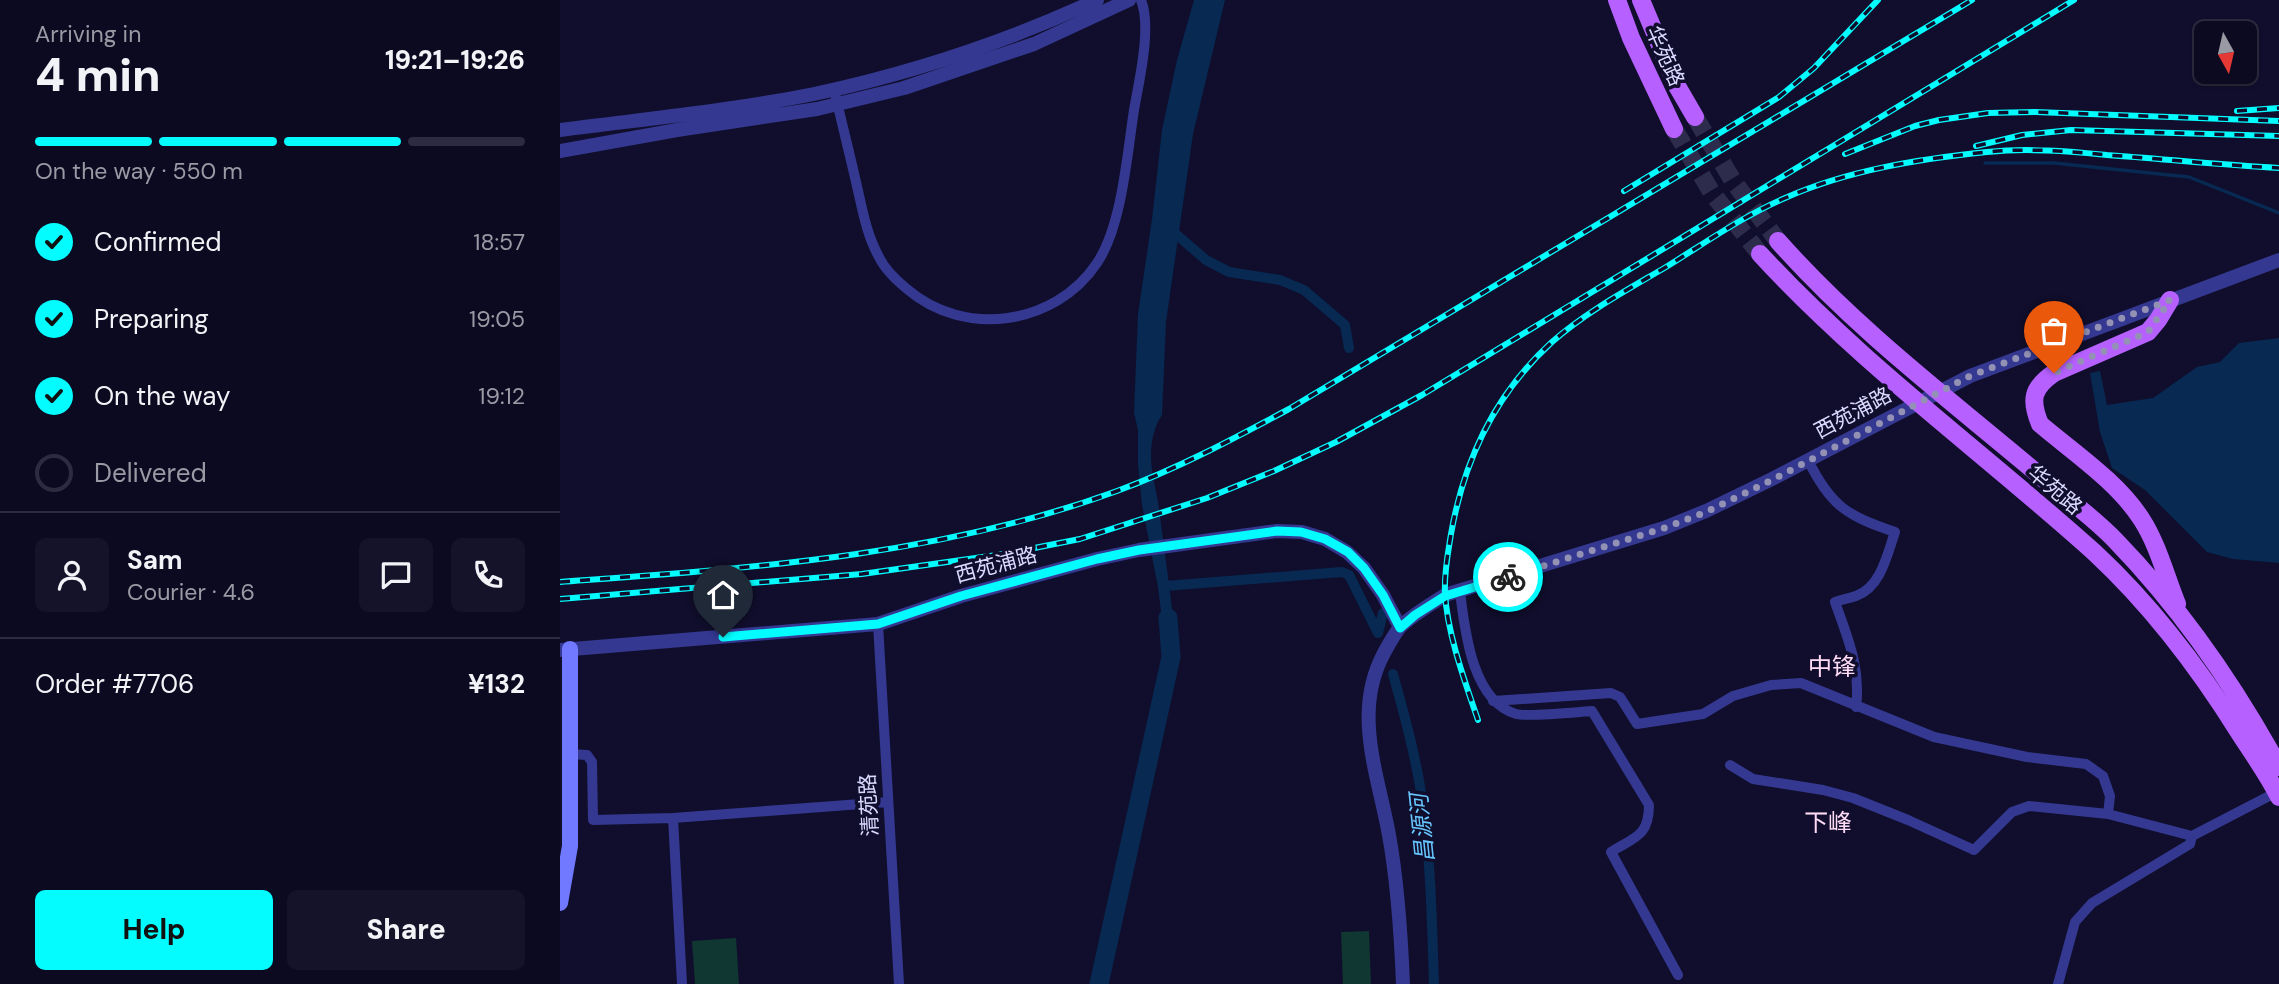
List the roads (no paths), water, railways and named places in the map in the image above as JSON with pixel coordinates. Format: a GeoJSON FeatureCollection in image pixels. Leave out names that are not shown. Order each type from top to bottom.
{"type":"FeatureCollection","features":[{"type":"Feature","properties":{"kind":"main road","name":"华苑路"},"geometry":{"type":"LineString","coordinates":[[1617,0],[1631,38],[1674,129]]}},
{"type":"Feature","properties":{"kind":"main road","name":"华苑路"},"geometry":{"type":"LineString","coordinates":[[1641,0],[1677,86],[1695,117]]}},
{"type":"Feature","properties":{"kind":"main road","name":"华苑路"},"geometry":{"type":"LineString","coordinates":[[1778,241],[1811,278],[1868,332],[2114,539],[2182,617],[2220,669],[2279,767]]}},
{"type":"Feature","properties":{"kind":"main road","name":"华苑路"},"geometry":{"type":"LineString","coordinates":[[1760,254],[1850,345],[2096,555],[2163,625],[2206,679],[2278,794]]}},
{"type":"Feature","properties":{"kind":"main road"},"geometry":{"type":"LineString","coordinates":[[2170,300],[2148,332],[2054,373],[2041,382],[2035,394],[2034,408],[2040,424],[2123,495],[2142,520],[2182,617]]}},
{"type":"Feature","properties":{"kind":"main road"},"geometry":{"type":"LineString","coordinates":[[560,902],[569,856],[570,754],[565,650]]}},
{"type":"Feature","properties":{"kind":"street"},"geometry":{"type":"LineString","coordinates":[[560,130],[769,101],[834,89],[967,52],[1033,28],[1097,0]]}},
{"type":"Feature","properties":{"kind":"street"},"geometry":{"type":"LineString","coordinates":[[560,151],[838,104],[904,88],[991,60],[1055,35],[1129,0]]}},
{"type":"Feature","properties":{"kind":"street"},"geometry":{"type":"LineString","coordinates":[[834,89],[868,233],[880,259],[896,280],[916,297],[960,317],[980,321],[1033,313],[1057,302],[1087,277],[1111,236],[1122,188],[1144,43],[1144,7],[1141,0]]}},
{"type":"Feature","properties":{"kind":"street","name":"西苑浦路"},"geometry":{"type":"LineString","coordinates":[[565,650],[878,624],[961,596],[1097,559],[1139,550],[1277,531],[1301,532],[1325,539],[1348,552],[1364,568],[1383,595],[1400,628],[1415,615],[1452,594],[1664,528],[1706,512],[1970,376],[2279,260]]}},
{"type":"Feature","properties":{"kind":"street"},"geometry":{"type":"LineString","coordinates":[[1808,460],[1819,483],[1832,499],[1859,520],[1895,532],[1881,572],[1871,586],[1857,596],[1835,603],[1854,658],[1858,686],[1856,707]]}},
{"type":"Feature","properties":{"kind":"street"},"geometry":{"type":"LineString","coordinates":[[1452,594],[1463,617],[1483,689],[1493,701],[1517,715],[1592,711],[1649,805],[1649,821],[1645,830],[1611,852],[1678,975]]}},
{"type":"Feature","properties":{"kind":"street","name":"清苑路"},"geometry":{"type":"LineString","coordinates":[[878,624],[899,984]]}},
{"type":"Feature","properties":{"kind":"street"},"geometry":{"type":"LineString","coordinates":[[1400,628],[1389,643],[1374,674],[1367,712],[1372,757],[1396,874],[1403,984]]}},
{"type":"Feature","properties":{"kind":"street"},"geometry":{"type":"LineString","coordinates":[[1493,701],[1611,693],[1620,697],[1637,724],[1703,713],[1733,696],[1772,685],[1801,683],[1934,737],[2027,757],[2086,764],[2104,776],[2110,796],[2108,814]]}},
{"type":"Feature","properties":{"kind":"street"},"geometry":{"type":"LineString","coordinates":[[570,754],[583,754],[592,762],[593,820],[673,818],[888,802]]}},
{"type":"Feature","properties":{"kind":"street"},"geometry":{"type":"LineString","coordinates":[[1730,765],[1754,779],[1823,790],[1853,798],[1974,850],[2012,812],[2029,806],[2108,814],[2192,836],[2278,794]]}},
{"type":"Feature","properties":{"kind":"street"},"geometry":{"type":"LineString","coordinates":[[673,818],[682,984]]}},
{"type":"Feature","properties":{"kind":"street"},"geometry":{"type":"LineString","coordinates":[[2058,984],[2075,922],[2092,903],[2190,844],[2192,836]]}},
{"type":"Feature","properties":{"kind":"water"},"geometry":{"type":"Polygon","coordinates":[[[1194,0],[1225,0],[1193,134],[1166,322],[1162,415],[1155,429],[1152,445],[1152,469],[1176,643],[1165,645],[1138,465],[1138,430],[1134,413],[1138,314],[1162,130],[1177,60],[1194,0]]]}},
{"type":"Feature","properties":{"kind":"water"},"geometry":{"type":"Polygon","coordinates":[[[2279,338],[2279,563],[2233,559],[2207,552],[2145,490],[2112,468],[2100,432],[2090,373],[2100,371],[2107,405],[2153,398],[2197,367],[2220,362],[2239,343],[2279,338]]]}},
{"type":"Feature","properties":{"kind":"waterway"},"geometry":{"type":"LineString","coordinates":[[1985,163],[2054,163],[2189,177],[2279,213]]}},
{"type":"Feature","properties":{"kind":"waterway"},"geometry":{"type":"LineString","coordinates":[[1170,229],[1206,260],[1229,272],[1280,280],[1304,290],[1345,325],[1349,348]]}},
{"type":"Feature","properties":{"kind":"waterway","name":"昌源河"},"geometry":{"type":"LineString","coordinates":[[1165,586],[1342,572],[1349,575],[1378,633]]}},
{"type":"Feature","properties":{"kind":"waterway"},"geometry":{"type":"LineString","coordinates":[[1378,633],[1383,613]]}},
{"type":"Feature","properties":{"kind":"waterway"},"geometry":{"type":"LineString","coordinates":[[1099,984],[1171,657],[1168,618]]}},
{"type":"Feature","properties":{"kind":"waterway","name":"昌源河"},"geometry":{"type":"LineString","coordinates":[[1393,674],[1414,756],[1426,828],[1434,984]]}},
{"type":"Feature","properties":{"kind":"tunnel"},"geometry":{"type":"LineString","coordinates":[[1695,117],[1733,181],[1778,241]]}},
{"type":"Feature","properties":{"kind":"tunnel"},"geometry":{"type":"LineString","coordinates":[[1674,129],[1712,193],[1760,254]]}},
{"type":"Feature","properties":{"kind":"railway"},"geometry":{"type":"LineString","coordinates":[[1624,191],[1779,97],[1814,68],[1878,0]]}},
{"type":"Feature","properties":{"kind":"railway"},"geometry":{"type":"LineString","coordinates":[[560,582],[772,564],[911,545],[1049,513],[1117,491],[1161,473],[1289,409],[1972,0]]}},
{"type":"Feature","properties":{"kind":"railway"},"geometry":{"type":"LineString","coordinates":[[560,599],[862,574],[1004,554],[1080,539],[1207,498],[1336,442],[1422,395],[2074,0]]}},
{"type":"Feature","properties":{"kind":"railway"},"geometry":{"type":"LineString","coordinates":[[2237,111],[2279,108]]}},
{"type":"Feature","properties":{"kind":"railway"},"geometry":{"type":"LineString","coordinates":[[1845,154],[1915,126],[1988,113],[2035,112],[2279,121]]}},
{"type":"Feature","properties":{"kind":"railway"},"geometry":{"type":"LineString","coordinates":[[1976,146],[2022,135],[2071,130],[2279,136]]}},
{"type":"Feature","properties":{"kind":"railway"},"geometry":{"type":"LineString","coordinates":[[1478,720],[1457,657],[1445,593],[1451,534],[1464,480],[1485,429],[1514,383],[1552,342],[1593,311],[1769,205],[1809,188],[1884,167],[1961,155],[2032,150],[2279,168]]}},
{"type":"Feature","properties":{"kind":"district","name":"中锋"},"geometry":{"type":"Point","coordinates":[1832,666]}},
{"type":"Feature","properties":{"kind":"district","name":"下峰"},"geometry":{"type":"Point","coordinates":[1828,822]}}]}
